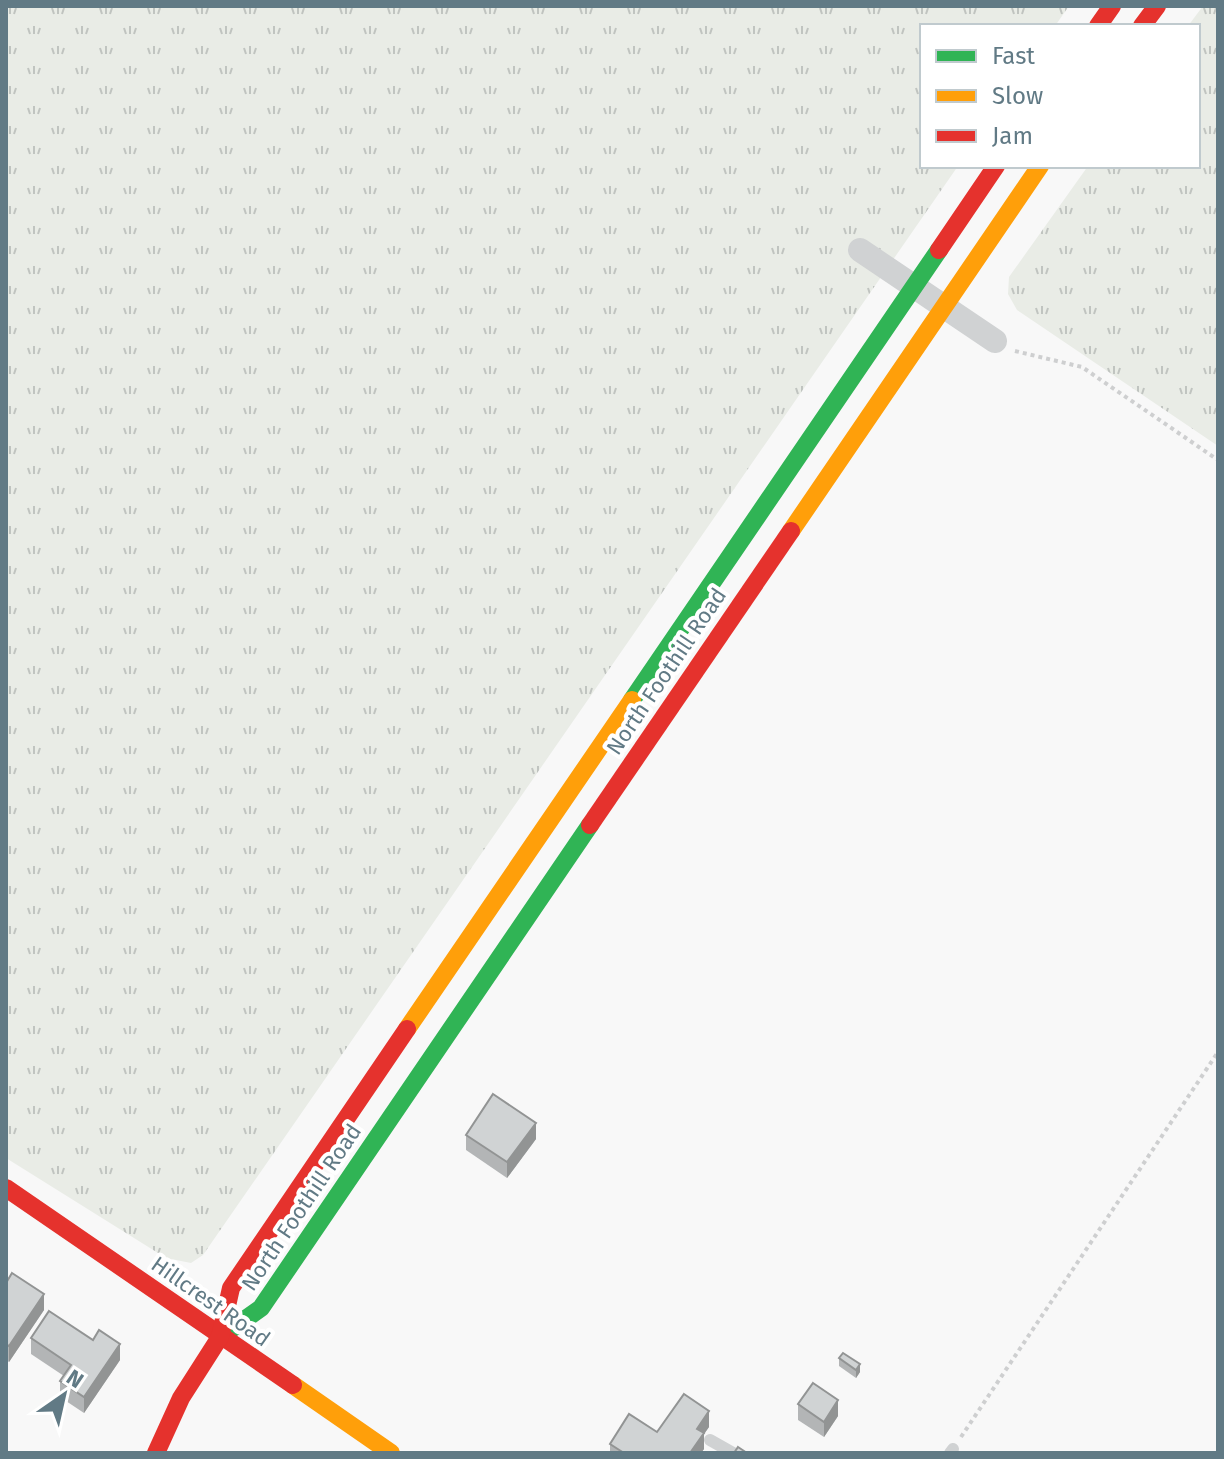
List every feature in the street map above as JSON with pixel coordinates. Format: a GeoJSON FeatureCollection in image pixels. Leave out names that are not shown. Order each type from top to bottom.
{"type":"FeatureCollection","features":[{"type":"Feature","properties":{"kind":"main road"},"geometry":{"type":"LineString","coordinates":[[1099,24],[1112,6]]}},
{"type":"Feature","properties":{"kind":"main road"},"geometry":{"type":"LineString","coordinates":[[1144,24],[1157,6]]}},
{"type":"Feature","properties":{"kind":"main road","name":"North Foothill Road"},"geometry":{"type":"LineString","coordinates":[[220,1337],[231,1288],[995,168]]}},
{"type":"Feature","properties":{"kind":"main road","name":"North Foothill Road"},"geometry":{"type":"LineString","coordinates":[[220,1337],[261,1308],[1039,168]]}},
{"type":"Feature","properties":{"kind":"main road","name":"Hillcrest Road"},"geometry":{"type":"LineString","coordinates":[[6,1188],[391,1453]]}},
{"type":"Feature","properties":{"kind":"main road"},"geometry":{"type":"LineString","coordinates":[[156,1453],[181,1398],[220,1337]]}},
{"type":"Feature","properties":{"kind":"street"},"geometry":{"type":"LineString","coordinates":[[860,250],[995,341]]}},
{"type":"Feature","properties":{"kind":"lane"},"geometry":{"type":"LineString","coordinates":[[710,1440],[733,1453]]}},
{"type":"Feature","properties":{"kind":"path"},"geometry":{"type":"LineString","coordinates":[[995,341],[1017,353],[1082,367],[1218,460]]}},
{"type":"Feature","properties":{"kind":"path"},"geometry":{"type":"LineString","coordinates":[[952,1451],[1218,1052]]}},
{"type":"Feature","properties":{"kind":"green space"},"geometry":{"type":"Polygon","coordinates":[[[6,6],[1069,6],[1056,24],[920,24],[920,168],[957,168],[203,1255],[191,1263],[166,1258],[6,1158],[6,6]]]}},
{"type":"Feature","properties":{"kind":"green space"},"geometry":{"type":"Polygon","coordinates":[[[1203,6],[1218,6],[1218,446],[1017,310],[1008,294],[1009,277],[1087,168],[1200,168],[1200,24],[1190,24],[1203,6]]]}},
{"type":"Feature","properties":{"kind":"building"},"geometry":{"type":"Polygon","coordinates":[[[493,1094],[536,1123],[507,1162],[466,1135],[493,1094]]]}},
{"type":"Feature","properties":{"kind":"building"},"geometry":{"type":"Polygon","coordinates":[[[12,1273],[44,1294],[9,1346],[6,1344],[6,1283],[12,1273]]]}},
{"type":"Feature","properties":{"kind":"building"},"geometry":{"type":"Polygon","coordinates":[[[49,1311],[93,1340],[99,1330],[120,1344],[84,1397],[60,1381],[71,1365],[31,1338],[49,1311]]]}},
{"type":"Feature","properties":{"kind":"building"},"geometry":{"type":"Polygon","coordinates":[[[843,1353],[860,1364],[856,1370],[839,1358],[843,1353]]]}},
{"type":"Feature","properties":{"kind":"building"},"geometry":{"type":"Polygon","coordinates":[[[813,1383],[838,1400],[824,1422],[798,1404],[813,1383]]]}},
{"type":"Feature","properties":{"kind":"building"},"geometry":{"type":"Polygon","coordinates":[[[684,1394],[709,1411],[697,1429],[704,1433],[690,1453],[624,1453],[610,1444],[629,1414],[657,1432],[684,1394]]]}},
{"type":"Feature","properties":{"kind":"traffic: fast"},"geometry":{"type":"LineString","coordinates":[[632,700],[939,250]]}},
{"type":"Feature","properties":{"kind":"traffic: fast"},"geometry":{"type":"LineString","coordinates":[[220,1337],[261,1308],[590,825]]}},
{"type":"Feature","properties":{"kind":"traffic: slow"},"geometry":{"type":"LineString","coordinates":[[791,531],[1039,168]]}},
{"type":"Feature","properties":{"kind":"traffic: slow"},"geometry":{"type":"LineString","coordinates":[[407,1029],[632,700]]}},
{"type":"Feature","properties":{"kind":"traffic: slow"},"geometry":{"type":"LineString","coordinates":[[293,1385],[391,1453]]}},
{"type":"Feature","properties":{"kind":"traffic: jam"},"geometry":{"type":"LineString","coordinates":[[1099,24],[1112,6]]}},
{"type":"Feature","properties":{"kind":"traffic: jam"},"geometry":{"type":"LineString","coordinates":[[1144,24],[1157,6]]}},
{"type":"Feature","properties":{"kind":"traffic: jam"},"geometry":{"type":"LineString","coordinates":[[939,250],[995,168]]}},
{"type":"Feature","properties":{"kind":"traffic: jam"},"geometry":{"type":"LineString","coordinates":[[590,825],[791,531]]}},
{"type":"Feature","properties":{"kind":"traffic: jam"},"geometry":{"type":"LineString","coordinates":[[156,1453],[181,1398],[220,1337],[231,1288],[407,1029]]}},
{"type":"Feature","properties":{"kind":"traffic: jam"},"geometry":{"type":"LineString","coordinates":[[6,1188],[293,1385]]}}]}
